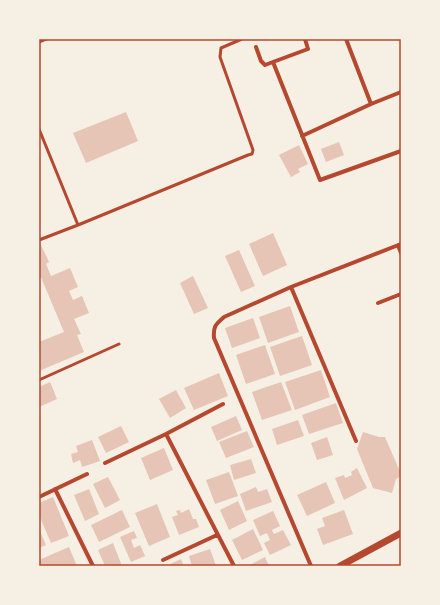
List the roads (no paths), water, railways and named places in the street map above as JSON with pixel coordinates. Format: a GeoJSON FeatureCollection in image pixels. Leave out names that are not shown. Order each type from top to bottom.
{"type":"FeatureCollection","features":[{"type":"Feature","properties":{"kind":"street"},"geometry":{"type":"LineString","coordinates":[[256,47],[260,61],[265,65],[308,49],[305,39]]}},
{"type":"Feature","properties":{"kind":"street"},"geometry":{"type":"LineString","coordinates":[[346,39],[371,104]]}},
{"type":"Feature","properties":{"kind":"street"},"geometry":{"type":"LineString","coordinates":[[273,62],[320,180],[401,151]]}},
{"type":"Feature","properties":{"kind":"street"},"geometry":{"type":"LineString","coordinates":[[302,136],[371,104],[401,92]]}},
{"type":"Feature","properties":{"kind":"street"},"geometry":{"type":"LineString","coordinates":[[311,566],[214,338],[213,330],[217,323],[224,317],[291,287],[399,244],[401,253]]}},
{"type":"Feature","properties":{"kind":"street"},"geometry":{"type":"LineString","coordinates":[[291,287],[356,441]]}},
{"type":"Feature","properties":{"kind":"street"},"geometry":{"type":"LineString","coordinates":[[378,303],[401,294]]}},
{"type":"Feature","properties":{"kind":"street"},"geometry":{"type":"LineString","coordinates":[[104,464],[223,404]]}},
{"type":"Feature","properties":{"kind":"street"},"geometry":{"type":"LineString","coordinates":[[166,434],[234,566]]}},
{"type":"Feature","properties":{"kind":"street"},"geometry":{"type":"LineString","coordinates":[[39,497],[88,474]]}},
{"type":"Feature","properties":{"kind":"street"},"geometry":{"type":"LineString","coordinates":[[56,489],[94,566]]}},
{"type":"Feature","properties":{"kind":"street"},"geometry":{"type":"LineString","coordinates":[[340,566],[401,533]]}},
{"type":"Feature","properties":{"kind":"street"},"geometry":{"type":"LineString","coordinates":[[163,560],[217,535]]}},
{"type":"Feature","properties":{"kind":"lane"},"geometry":{"type":"LineString","coordinates":[[39,42],[46,39]]}},
{"type":"Feature","properties":{"kind":"lane"},"geometry":{"type":"LineString","coordinates":[[39,240],[252,154],[253,150],[220,57],[221,48],[242,39]]}},
{"type":"Feature","properties":{"kind":"lane"},"geometry":{"type":"LineString","coordinates":[[39,129],[78,224]]}},
{"type":"Feature","properties":{"kind":"lane"},"geometry":{"type":"LineString","coordinates":[[39,380],[119,344]]}}]}
